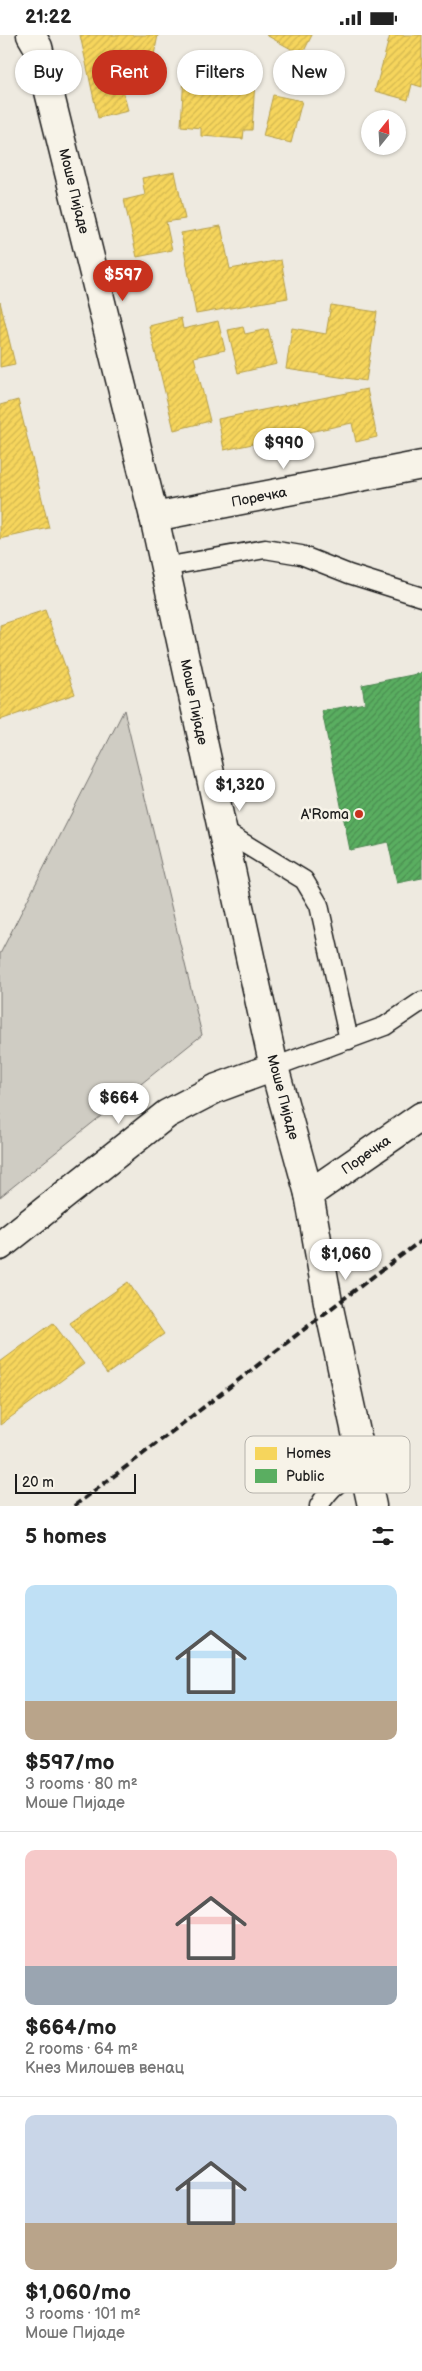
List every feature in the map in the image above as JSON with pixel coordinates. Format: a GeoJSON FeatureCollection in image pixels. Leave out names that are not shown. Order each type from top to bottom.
{"type":"FeatureCollection","features":[{"type":"Feature","properties":{"kind":"street","name":"Моше Пијаде"},"geometry":{"type":"LineString","coordinates":[[36,39],[154,517],[274,1067],[309,1194],[329,1308],[357,1436]]}},
{"type":"Feature","properties":{"kind":"street","name":"Поречка"},"geometry":{"type":"LineString","coordinates":[[154,517],[422,465]]}},
{"type":"Feature","properties":{"kind":"street"},"geometry":{"type":"LineString","coordinates":[[0,1246],[167,1114],[216,1088],[274,1067]]}},
{"type":"Feature","properties":{"kind":"street","name":"Поречка"},"geometry":{"type":"LineString","coordinates":[[309,1194],[422,1116]]}},
{"type":"Feature","properties":{"kind":"street","name":"Моше Пијаде"},"geometry":{"type":"LineString","coordinates":[[369,1493],[372,1506]]}},
{"type":"Feature","properties":{"kind":"lane"},"geometry":{"type":"LineString","coordinates":[[164,567],[265,549],[301,555],[349,574],[422,597]]}},
{"type":"Feature","properties":{"kind":"lane"},"geometry":{"type":"LineString","coordinates":[[222,830],[304,881],[320,905],[349,1040]]}},
{"type":"Feature","properties":{"kind":"lane"},"geometry":{"type":"LineString","coordinates":[[274,1067],[385,1026],[422,1001]]}},
{"type":"Feature","properties":{"kind":"lane"},"geometry":{"type":"LineString","coordinates":[[318,1506],[327,1493]]}},
{"type":"Feature","properties":{"kind":"shaded area"},"geometry":{"type":"Polygon","coordinates":[[[124,710],[202,1035],[0,1197],[0,954],[124,710]]]}},
{"type":"Feature","properties":{"kind":"building: Homes"},"geometry":{"type":"Polygon","coordinates":[[[80,35],[158,35],[155,50],[92,50],[92,90],[80,35]]]}},
{"type":"Feature","properties":{"kind":"building: Homes"},"geometry":{"type":"Polygon","coordinates":[[[266,35],[312,35],[304,50],[293,50],[266,35]]]}},
{"type":"Feature","properties":{"kind":"building: Homes"},"geometry":{"type":"Polygon","coordinates":[[[390,35],[422,35],[422,87],[412,84],[408,100],[375,91],[390,35]]]}},
{"type":"Feature","properties":{"kind":"building: Homes"},"geometry":{"type":"Polygon","coordinates":[[[93,95],[124,95],[128,111],[98,118],[93,95]]]}},
{"type":"Feature","properties":{"kind":"building: Homes"},"geometry":{"type":"Polygon","coordinates":[[[183,95],[254,95],[252,130],[244,130],[243,139],[201,136],[201,128],[181,126],[183,95]]]}},
{"type":"Feature","properties":{"kind":"building: Homes"},"geometry":{"type":"Polygon","coordinates":[[[273,95],[302,101],[291,143],[263,136],[273,95]]]}},
{"type":"Feature","properties":{"kind":"building: Homes"},"geometry":{"type":"Polygon","coordinates":[[[175,172],[185,219],[166,222],[172,250],[137,257],[124,200],[145,195],[142,178],[175,172]]]}},
{"type":"Feature","properties":{"kind":"building: Homes"},"geometry":{"type":"Polygon","coordinates":[[[221,226],[230,269],[281,260],[288,298],[196,314],[181,233],[221,226]]]}},
{"type":"Feature","properties":{"kind":"building: Homes"},"geometry":{"type":"Polygon","coordinates":[[[0,302],[15,364],[0,367],[0,302]]]}},
{"type":"Feature","properties":{"kind":"building: Homes"},"geometry":{"type":"Polygon","coordinates":[[[331,305],[377,312],[366,381],[286,369],[292,328],[326,334],[331,305]]]}},
{"type":"Feature","properties":{"kind":"building: Homes"},"geometry":{"type":"Polygon","coordinates":[[[181,318],[183,329],[218,321],[225,350],[194,357],[210,421],[174,430],[149,326],[181,318]]]}},
{"type":"Feature","properties":{"kind":"building: Homes"},"geometry":{"type":"Polygon","coordinates":[[[243,327],[245,334],[268,329],[277,364],[238,373],[228,330],[243,327]]]}},
{"type":"Feature","properties":{"kind":"building: Homes"},"geometry":{"type":"Polygon","coordinates":[[[367,389],[377,437],[356,442],[352,423],[224,450],[218,419],[367,389]]]}},
{"type":"Feature","properties":{"kind":"building: Homes"},"geometry":{"type":"Polygon","coordinates":[[[18,400],[49,528],[0,539],[0,405],[18,400]]]}},
{"type":"Feature","properties":{"kind":"building: Homes"},"geometry":{"type":"Polygon","coordinates":[[[45,610],[75,694],[0,720],[0,625],[45,610]]]}},
{"type":"Feature","properties":{"kind":"building: Homes"},"geometry":{"type":"Polygon","coordinates":[[[128,1282],[164,1334],[107,1374],[70,1323],[128,1282]]]}},
{"type":"Feature","properties":{"kind":"building: Homes"},"geometry":{"type":"Polygon","coordinates":[[[53,1323],[84,1364],[0,1425],[0,1362],[53,1323]]]}},
{"type":"Feature","properties":{"kind":"building: Public"},"geometry":{"type":"Polygon","coordinates":[[[422,673],[422,878],[397,883],[388,842],[350,850],[322,711],[365,703],[362,685],[422,673]]]}},
{"type":"Feature","properties":{"kind":"railway"},"geometry":{"type":"LineString","coordinates":[[74,1506],[422,1240]]}},
{"type":"Feature","properties":{"kind":"place","name":"A'Roma"},"geometry":{"type":"Point","coordinates":[359,814]}}]}
